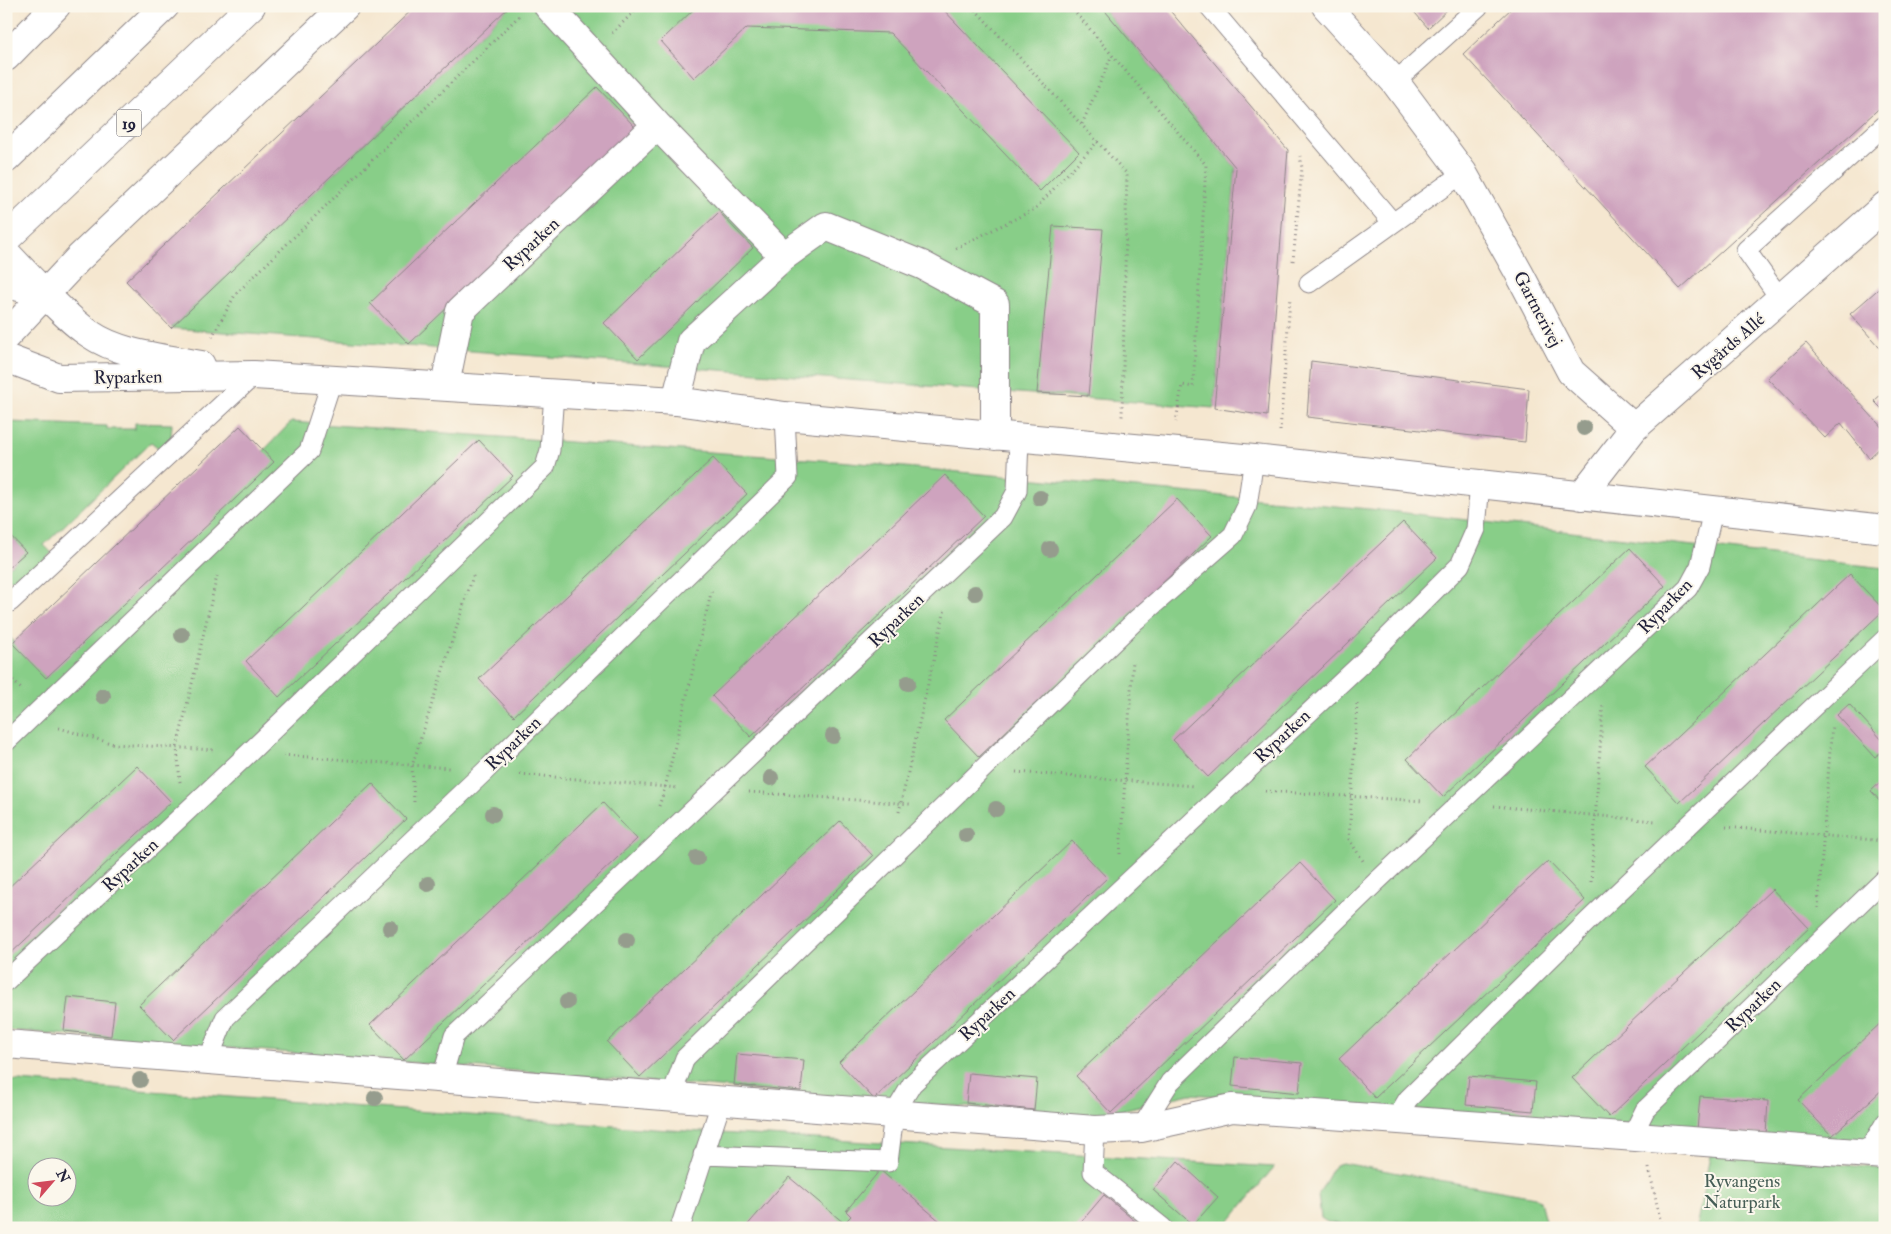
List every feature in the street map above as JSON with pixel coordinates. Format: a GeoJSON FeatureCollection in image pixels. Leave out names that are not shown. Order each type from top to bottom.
{"type":"FeatureCollection","features":[{"type":"Feature","properties":{"kind":"main road"},"geometry":{"type":"LineString","coordinates":[[6,57],[56,6]]}},
{"type":"Feature","properties":{"kind":"main road"},"geometry":{"type":"LineString","coordinates":[[6,159],[165,6]]}},
{"type":"Feature","properties":{"kind":"main road","name":"19"},"geometry":{"type":"LineString","coordinates":[[6,239],[251,6]]}},
{"type":"Feature","properties":{"kind":"main road"},"geometry":{"type":"LineString","coordinates":[[6,336],[25,285],[345,6]]}},
{"type":"Feature","properties":{"kind":"main road","name":"Gartnerivej"},"geometry":{"type":"LineString","coordinates":[[1326,6],[1395,82],[1463,173],[1519,273],[1571,372],[1634,428]]}},
{"type":"Feature","properties":{"kind":"main road"},"geometry":{"type":"LineString","coordinates":[[535,10],[591,52],[657,125],[784,256]]}},
{"type":"Feature","properties":{"kind":"main road","name":"Ryparken"},"geometry":{"type":"LineString","coordinates":[[445,386],[460,311],[657,125]]}},
{"type":"Feature","properties":{"kind":"main road","name":"Rygårds Allé"},"geometry":{"type":"LineString","coordinates":[[1581,496],[1634,428],[1781,300],[1885,206]]}},
{"type":"Feature","properties":{"kind":"main road","name":"Ryparken"},"geometry":{"type":"LineString","coordinates":[[676,401],[691,341],[784,256],[826,226],[922,265],[995,304],[1007,438]]}},
{"type":"Feature","properties":{"kind":"main road","name":"Ryparken"},"geometry":{"type":"LineString","coordinates":[[6,253],[25,285],[92,336],[122,348],[254,375]]}},
{"type":"Feature","properties":{"kind":"main road","name":"Ryparken"},"geometry":{"type":"LineString","coordinates":[[6,358],[59,378],[254,375],[676,401],[785,416],[1007,438],[1254,459],[1885,529]]}},
{"type":"Feature","properties":{"kind":"main road"},"geometry":{"type":"LineString","coordinates":[[6,1044],[1096,1130],[1141,1128],[1232,1108],[1875,1155]]}},
{"type":"Feature","properties":{"kind":"lane"},"geometry":{"type":"LineString","coordinates":[[1209,6],[1393,223]]}},
{"type":"Feature","properties":{"kind":"lane"},"geometry":{"type":"LineString","coordinates":[[1395,82],[1479,6]]}},
{"type":"Feature","properties":{"kind":"lane"},"geometry":{"type":"LineString","coordinates":[[1781,300],[1746,250],[1885,125]]}},
{"type":"Feature","properties":{"kind":"lane"},"geometry":{"type":"LineString","coordinates":[[1309,283],[1463,173]]}},
{"type":"Feature","properties":{"kind":"lane"},"geometry":{"type":"LineString","coordinates":[[6,598],[10,602],[254,375]]}},
{"type":"Feature","properties":{"kind":"lane"},"geometry":{"type":"LineString","coordinates":[[6,742],[309,451],[332,380]]}},
{"type":"Feature","properties":{"kind":"lane","name":"Ryparken"},"geometry":{"type":"LineString","coordinates":[[6,981],[182,816],[545,467],[550,450],[554,393]]}},
{"type":"Feature","properties":{"kind":"lane","name":"Ryparken"},"geometry":{"type":"LineString","coordinates":[[208,1060],[225,1018],[788,477],[785,416]]}},
{"type":"Feature","properties":{"kind":"lane","name":"Ryparken"},"geometry":{"type":"LineString","coordinates":[[442,1078],[454,1036],[1003,517],[1017,492],[1007,438]]}},
{"type":"Feature","properties":{"kind":"lane"},"geometry":{"type":"LineString","coordinates":[[671,1096],[685,1058],[1136,620],[1233,535],[1248,506],[1254,459]]}},
{"type":"Feature","properties":{"kind":"lane","name":"Ryparken"},"geometry":{"type":"LineString","coordinates":[[894,1114],[912,1084],[1118,892],[1225,788],[1360,664],[1460,565],[1476,529],[1480,483]]}},
{"type":"Feature","properties":{"kind":"lane","name":"Ryparken"},"geometry":{"type":"LineString","coordinates":[[1141,1128],[1170,1082],[1376,882],[1688,588],[1700,566],[1713,511]]}},
{"type":"Feature","properties":{"kind":"lane"},"geometry":{"type":"LineString","coordinates":[[1396,1120],[1408,1099],[1589,920],[1885,639]]}},
{"type":"Feature","properties":{"kind":"lane","name":"Ryparken"},"geometry":{"type":"LineString","coordinates":[[1634,1138],[1645,1110],[1885,879]]}},
{"type":"Feature","properties":{"kind":"lane"},"geometry":{"type":"LineString","coordinates":[[680,1228],[722,1100]]}},
{"type":"Feature","properties":{"kind":"lane"},"geometry":{"type":"LineString","coordinates":[[703,1155],[888,1162],[894,1114]]}},
{"type":"Feature","properties":{"kind":"lane"},"geometry":{"type":"LineString","coordinates":[[1875,1155],[1885,1123]]}},
{"type":"Feature","properties":{"kind":"lane"},"geometry":{"type":"LineString","coordinates":[[1096,1130],[1093,1172],[1163,1228]]}},
{"type":"Feature","properties":{"kind":"path"},"geometry":{"type":"LineString","coordinates":[[591,52],[640,6]]}},
{"type":"Feature","properties":{"kind":"path"},"geometry":{"type":"LineString","coordinates":[[972,6],[1127,174],[1122,447]]}},
{"type":"Feature","properties":{"kind":"path"},"geometry":{"type":"LineString","coordinates":[[1070,6],[1206,165],[1193,387],[1182,385],[1172,451]]}},
{"type":"Feature","properties":{"kind":"path"},"geometry":{"type":"LineString","coordinates":[[197,364],[235,295],[535,10]]}},
{"type":"Feature","properties":{"kind":"path"},"geometry":{"type":"LineString","coordinates":[[1082,124],[1112,55]]}},
{"type":"Feature","properties":{"kind":"path"},"geometry":{"type":"LineString","coordinates":[[922,265],[1035,209],[1098,141]]}},
{"type":"Feature","properties":{"kind":"path"},"geometry":{"type":"LineString","coordinates":[[182,816],[177,748],[228,529]]}},
{"type":"Feature","properties":{"kind":"path"},"geometry":{"type":"LineString","coordinates":[[896,820],[902,803],[954,564]]}},
{"type":"Feature","properties":{"kind":"path"},"geometry":{"type":"LineString","coordinates":[[416,835],[412,766],[475,567]]}},
{"type":"Feature","properties":{"kind":"path"},"geometry":{"type":"LineString","coordinates":[[656,814],[665,788],[712,587]]}},
{"type":"Feature","properties":{"kind":"path"},"geometry":{"type":"LineString","coordinates":[[1118,892],[1136,620]]}},
{"type":"Feature","properties":{"kind":"path"},"geometry":{"type":"LineString","coordinates":[[1360,664],[1349,839],[1376,882]]}},
{"type":"Feature","properties":{"kind":"path"},"geometry":{"type":"LineString","coordinates":[[1589,920],[1606,664]]}},
{"type":"Feature","properties":{"kind":"path"},"geometry":{"type":"LineString","coordinates":[[1815,945],[1835,685]]}},
{"type":"Feature","properties":{"kind":"path"},"geometry":{"type":"LineString","coordinates":[[1634,1138],[1649,1166],[1662,1228]]}},
{"type":"Feature","properties":{"kind":"path"},"geometry":{"type":"LineString","coordinates":[[1305,1228],[1306,1223]]}},
{"type":"Feature","properties":{"kind":"green space"},"geometry":{"type":"Polygon","coordinates":[[[510,6],[1101,6],[1236,168],[1214,408],[171,328],[510,6]]]}},
{"type":"Feature","properties":{"kind":"green space"},"geometry":{"type":"Polygon","coordinates":[[[291,422],[849,462],[1380,510],[1885,568],[1885,1143],[1190,1094],[1092,1117],[6,1030],[6,633],[46,678],[291,422]]]}},
{"type":"Feature","properties":{"kind":"green space"},"geometry":{"type":"Polygon","coordinates":[[[6,423],[107,426],[107,429],[135,429],[135,423],[172,424],[171,439],[161,450],[151,442],[44,545],[52,553],[26,575],[20,578],[6,579],[6,570],[25,552],[6,531],[6,423]]]}},
{"type":"Feature","properties":{"kind":"green space"},"geometry":{"type":"Polygon","coordinates":[[[6,1080],[654,1129],[1274,1167],[1224,1228],[6,1228],[6,1080]]]}},
{"type":"Feature","properties":{"kind":"green space","name":"Ryvangens Naturpark"},"geometry":{"type":"Polygon","coordinates":[[[1711,1151],[1885,1169],[1885,1228],[1696,1228],[1711,1151]]]}},
{"type":"Feature","properties":{"kind":"green space"},"geometry":{"type":"Polygon","coordinates":[[[1342,1163],[1535,1197],[1540,1201],[1547,1228],[1362,1228],[1327,1222],[1321,1218],[1318,1195],[1335,1165],[1342,1163]]]}},
{"type":"Feature","properties":{"kind":"building"},"geometry":{"type":"Polygon","coordinates":[[[416,6],[510,6],[171,328],[126,281],[416,6]]]}},
{"type":"Feature","properties":{"kind":"building"},"geometry":{"type":"Polygon","coordinates":[[[697,6],[940,6],[1079,152],[1040,191],[890,33],[747,28],[694,78],[661,41],[697,6]]]}},
{"type":"Feature","properties":{"kind":"building"},"geometry":{"type":"Polygon","coordinates":[[[1101,6],[1166,6],[1288,150],[1267,416],[1214,408],[1236,168],[1101,6]]]}},
{"type":"Feature","properties":{"kind":"building"},"geometry":{"type":"Polygon","coordinates":[[[1409,6],[1451,6],[1428,28],[1409,6]]]}},
{"type":"Feature","properties":{"kind":"building"},"geometry":{"type":"Polygon","coordinates":[[[1514,6],[1885,6],[1885,103],[1680,289],[1463,54],[1514,6]]]}},
{"type":"Feature","properties":{"kind":"building"},"geometry":{"type":"Polygon","coordinates":[[[597,87],[636,128],[409,344],[370,303],[597,87]]]}},
{"type":"Feature","properties":{"kind":"building"},"geometry":{"type":"Polygon","coordinates":[[[719,212],[753,248],[638,359],[604,323],[719,212]]]}},
{"type":"Feature","properties":{"kind":"building"},"geometry":{"type":"Polygon","coordinates":[[[1053,226],[1103,229],[1088,396],[1037,393],[1053,226]]]}},
{"type":"Feature","properties":{"kind":"building"},"geometry":{"type":"Polygon","coordinates":[[[1885,285],[1885,354],[1850,314],[1885,285]]]}},
{"type":"Feature","properties":{"kind":"building"},"geometry":{"type":"Polygon","coordinates":[[[1806,343],[1885,431],[1885,443],[1869,458],[1841,423],[1825,438],[1767,378],[1806,343]]]}},
{"type":"Feature","properties":{"kind":"building"},"geometry":{"type":"Polygon","coordinates":[[[1311,361],[1529,389],[1525,442],[1307,417],[1311,361]]]}},
{"type":"Feature","properties":{"kind":"building"},"geometry":{"type":"Polygon","coordinates":[[[1885,391],[1885,412],[1874,401],[1885,391]]]}},
{"type":"Feature","properties":{"kind":"building"},"geometry":{"type":"Polygon","coordinates":[[[240,426],[274,462],[46,678],[12,643],[240,426]]]}},
{"type":"Feature","properties":{"kind":"building"},"geometry":{"type":"Polygon","coordinates":[[[479,440],[513,476],[279,697],[246,661],[479,440]]]}},
{"type":"Feature","properties":{"kind":"building"},"geometry":{"type":"Polygon","coordinates":[[[713,458],[747,494],[514,716],[479,679],[713,458]]]}},
{"type":"Feature","properties":{"kind":"building"},"geometry":{"type":"Polygon","coordinates":[[[945,475],[984,516],[751,737],[712,696],[945,475]]]}},
{"type":"Feature","properties":{"kind":"building"},"geometry":{"type":"Polygon","coordinates":[[[1177,499],[1212,536],[979,757],[944,720],[1177,499]]]}},
{"type":"Feature","properties":{"kind":"building"},"geometry":{"type":"Polygon","coordinates":[[[1403,522],[1437,558],[1208,777],[1173,740],[1403,522]]]}},
{"type":"Feature","properties":{"kind":"building"},"geometry":{"type":"Polygon","coordinates":[[[6,531],[26,552],[6,570],[6,531]]]}},
{"type":"Feature","properties":{"kind":"building"},"geometry":{"type":"Polygon","coordinates":[[[1630,548],[1665,586],[1443,797],[1407,759],[1630,548]]]}},
{"type":"Feature","properties":{"kind":"building"},"geometry":{"type":"Polygon","coordinates":[[[1850,574],[1884,610],[1679,803],[1645,767],[1850,574]]]}},
{"type":"Feature","properties":{"kind":"building"},"geometry":{"type":"Polygon","coordinates":[[[1849,704],[1885,743],[1885,749],[1875,757],[1837,715],[1849,704]]]}},
{"type":"Feature","properties":{"kind":"building"},"geometry":{"type":"Polygon","coordinates":[[[137,766],[171,802],[6,958],[6,890],[137,766]]]}},
{"type":"Feature","properties":{"kind":"building"},"geometry":{"type":"Polygon","coordinates":[[[1885,778],[1885,806],[1871,791],[1885,778]]]}},
{"type":"Feature","properties":{"kind":"building"},"geometry":{"type":"Polygon","coordinates":[[[372,783],[406,819],[173,1040],[139,1005],[372,783]]]}},
{"type":"Feature","properties":{"kind":"building"},"geometry":{"type":"Polygon","coordinates":[[[603,803],[637,839],[404,1060],[370,1025],[603,803]]]}},
{"type":"Feature","properties":{"kind":"building"},"geometry":{"type":"Polygon","coordinates":[[[840,821],[873,856],[640,1077],[607,1042],[840,821]]]}},
{"type":"Feature","properties":{"kind":"building"},"geometry":{"type":"Polygon","coordinates":[[[1072,841],[1107,878],[874,1099],[839,1062],[1072,841]]]}},
{"type":"Feature","properties":{"kind":"building"},"geometry":{"type":"Polygon","coordinates":[[[1548,861],[1585,900],[1375,1098],[1339,1059],[1548,861]]]}},
{"type":"Feature","properties":{"kind":"building"},"geometry":{"type":"Polygon","coordinates":[[[1300,863],[1335,900],[1111,1113],[1076,1076],[1300,863]]]}},
{"type":"Feature","properties":{"kind":"building"},"geometry":{"type":"Polygon","coordinates":[[[1772,889],[1809,928],[1609,1117],[1572,1078],[1772,889]]]}},
{"type":"Feature","properties":{"kind":"building"},"geometry":{"type":"Polygon","coordinates":[[[68,997],[115,1002],[111,1036],[64,1031],[68,997]]]}},
{"type":"Feature","properties":{"kind":"building"},"geometry":{"type":"Polygon","coordinates":[[[1885,1019],[1885,1087],[1832,1136],[1798,1100],[1885,1019]]]}},
{"type":"Feature","properties":{"kind":"building"},"geometry":{"type":"Polygon","coordinates":[[[737,1054],[804,1060],[801,1091],[734,1085],[737,1054]]]}},
{"type":"Feature","properties":{"kind":"building"},"geometry":{"type":"Polygon","coordinates":[[[1235,1057],[1302,1063],[1299,1093],[1232,1086],[1235,1057]]]}},
{"type":"Feature","properties":{"kind":"building"},"geometry":{"type":"Polygon","coordinates":[[[969,1073],[1037,1079],[1034,1110],[966,1103],[969,1073]]]}},
{"type":"Feature","properties":{"kind":"building"},"geometry":{"type":"Polygon","coordinates":[[[1469,1076],[1536,1082],[1533,1111],[1466,1105],[1469,1076]]]}},
{"type":"Feature","properties":{"kind":"building"},"geometry":{"type":"Polygon","coordinates":[[[1700,1096],[1768,1101],[1766,1135],[1697,1130],[1700,1096]]]}},
{"type":"Feature","properties":{"kind":"building"},"geometry":{"type":"Polygon","coordinates":[[[1178,1161],[1218,1197],[1193,1225],[1153,1190],[1178,1161]]]}},
{"type":"Feature","properties":{"kind":"building"},"geometry":{"type":"Polygon","coordinates":[[[880,1170],[948,1228],[866,1228],[863,1225],[861,1228],[745,1228],[789,1177],[844,1223],[851,1216],[846,1211],[880,1170]]]}},
{"type":"Feature","properties":{"kind":"building"},"geometry":{"type":"Polygon","coordinates":[[[1104,1195],[1143,1228],[1076,1228],[1104,1195]]]}}]}
